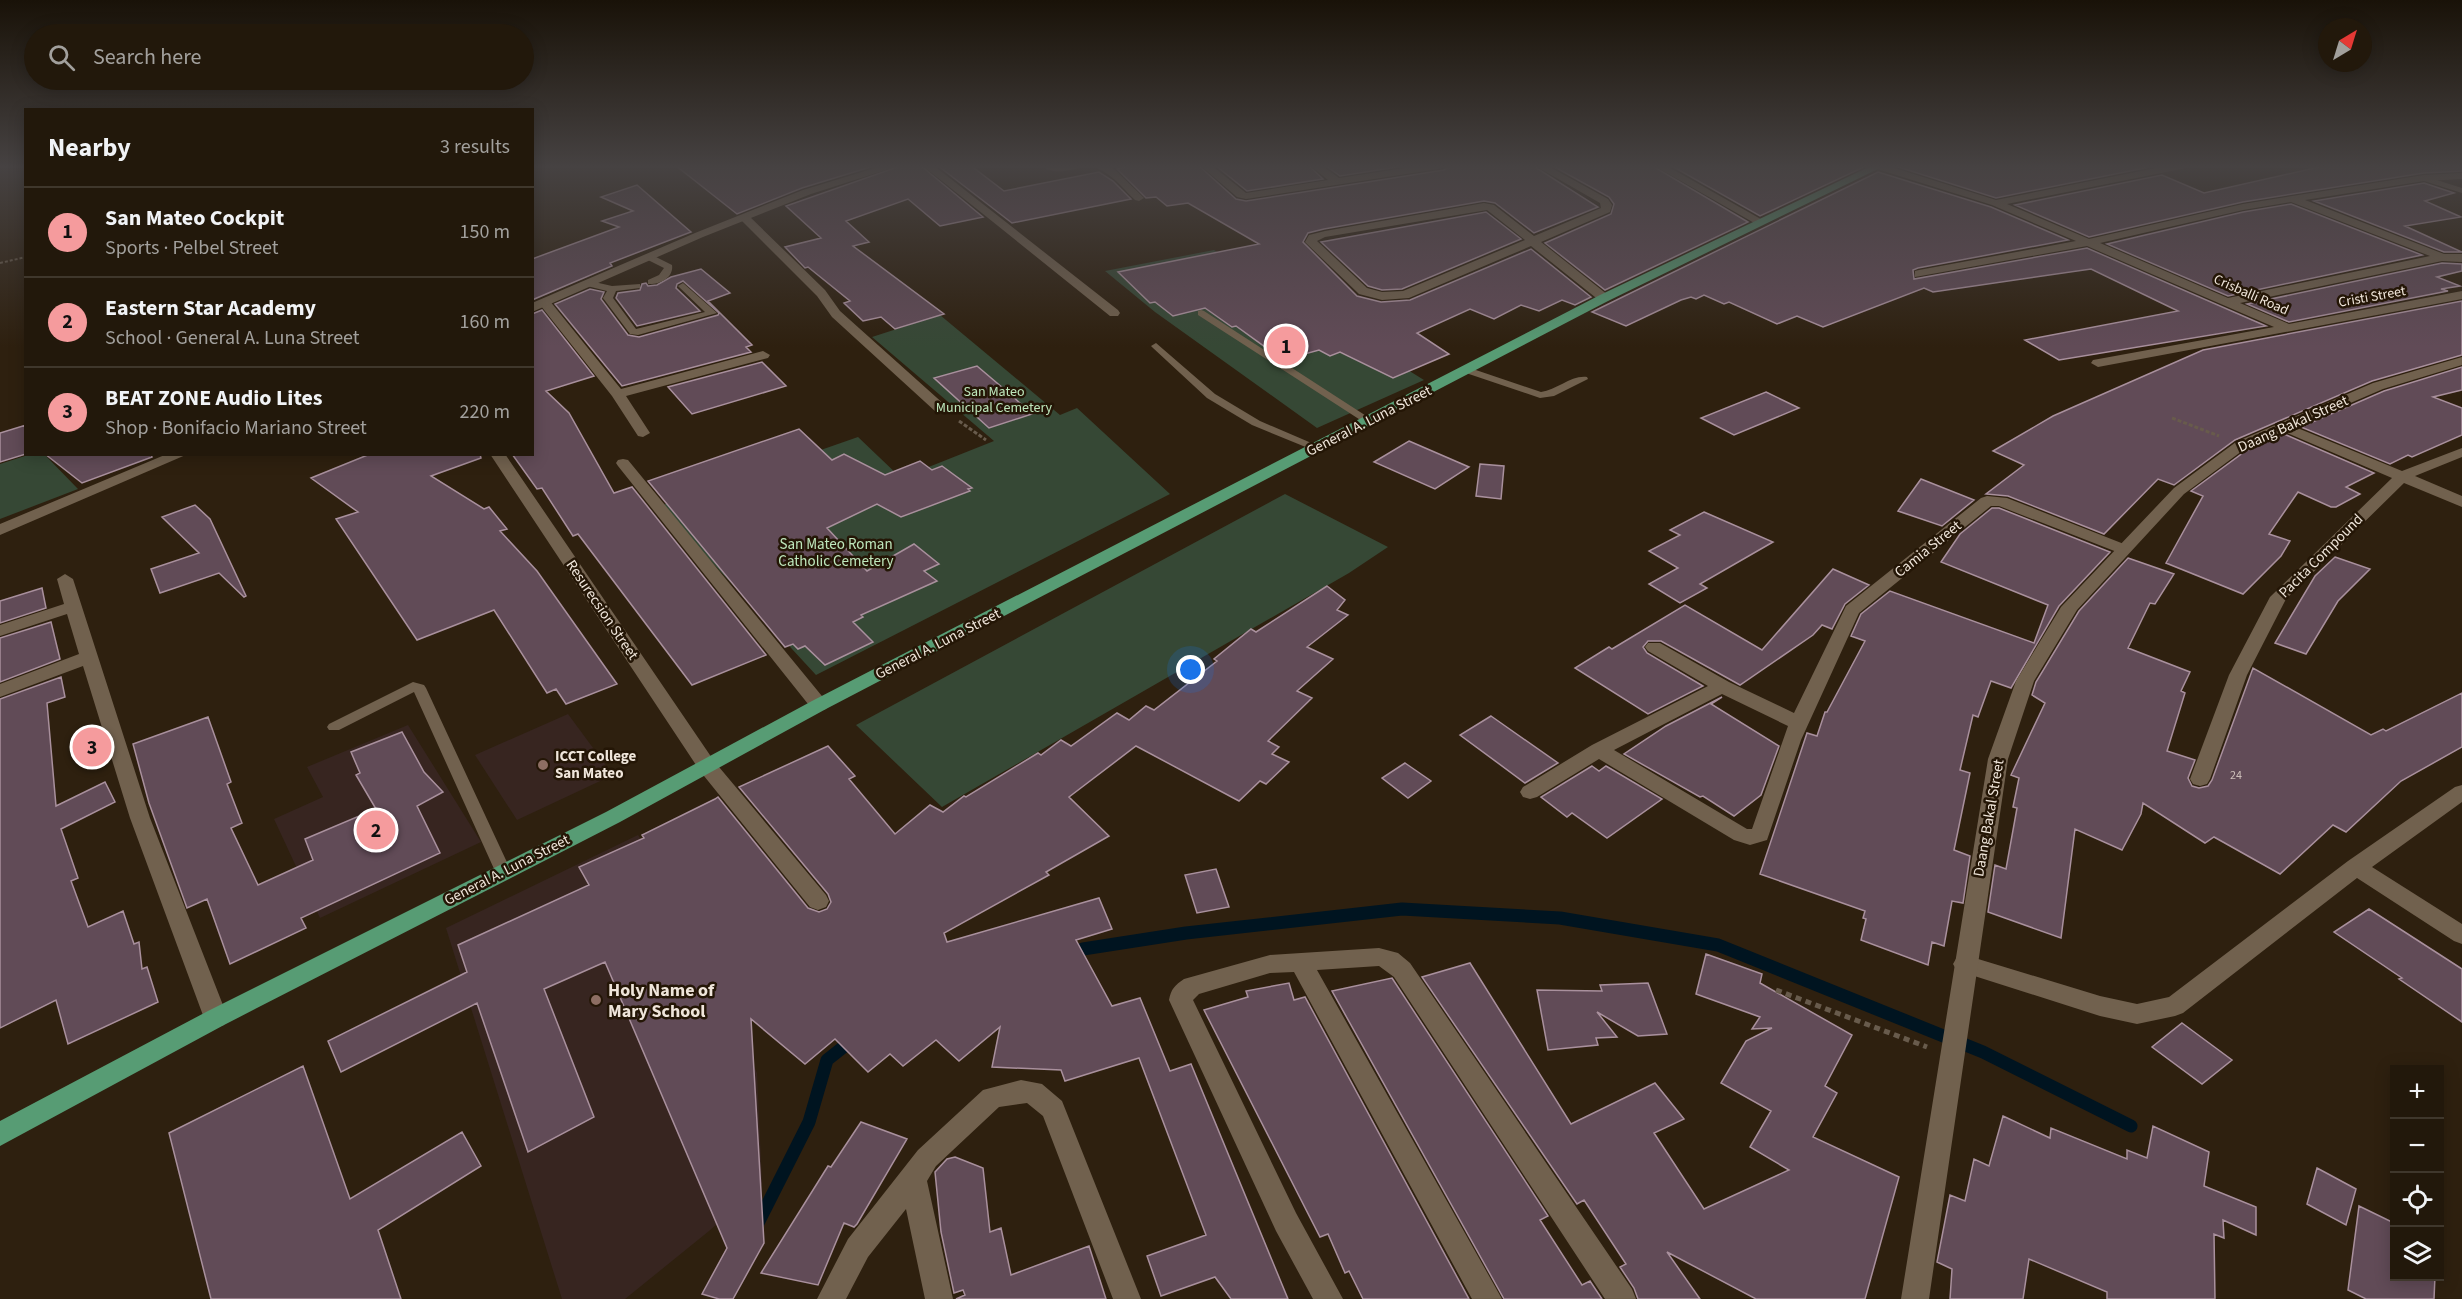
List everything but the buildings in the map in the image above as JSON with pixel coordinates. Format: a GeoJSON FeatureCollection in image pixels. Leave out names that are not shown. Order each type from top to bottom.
{"type":"FeatureCollection","features":[{"type":"Feature","properties":{"kind":"main road","name":"General A. Luna Street"},"geometry":{"type":"LineString","coordinates":[[0,1134],[216,1018],[613,817],[819,705],[1604,298],[1753,226]]}},
{"type":"Feature","properties":{"kind":"street"},"geometry":{"type":"LineString","coordinates":[[643,433],[618,394],[538,306],[726,226]]}},
{"type":"Feature","properties":{"kind":"street"},"geometry":{"type":"LineString","coordinates":[[753,226],[821,293],[836,314],[941,408]]}},
{"type":"Feature","properties":{"kind":"street"},"geometry":{"type":"LineString","coordinates":[[1004,226],[1114,313]]}},
{"type":"Feature","properties":{"kind":"street"},"geometry":{"type":"LineString","coordinates":[[1372,226],[1324,234],[1313,237],[1311,242],[1363,291],[1382,296],[1405,295],[1568,226]]}},
{"type":"Feature","properties":{"kind":"street"},"geometry":{"type":"LineString","coordinates":[[1515,226],[1604,298]]}},
{"type":"Feature","properties":{"kind":"street","name":"Crisballi Road"},"geometry":{"type":"LineString","coordinates":[[2051,226],[2230,301],[2288,328]]}},
{"type":"Feature","properties":{"kind":"street"},"geometry":{"type":"LineString","coordinates":[[1919,274],[2090,242],[2162,226]]}},
{"type":"Feature","properties":{"kind":"street"},"geometry":{"type":"LineString","coordinates":[[2361,226],[2462,264]]}},
{"type":"Feature","properties":{"kind":"street"},"geometry":{"type":"LineString","coordinates":[[2230,301],[2444,257],[2462,258]]}},
{"type":"Feature","properties":{"kind":"street","name":"Cristi Street"},"geometry":{"type":"LineString","coordinates":[[2288,328],[2462,295]]}},
{"type":"Feature","properties":{"kind":"street","name":"Crisballi Road"},"geometry":{"type":"LineString","coordinates":[[2098,363],[2288,328]]}},
{"type":"Feature","properties":{"kind":"street"},"geometry":{"type":"LineString","coordinates":[[618,394],[763,355]]}},
{"type":"Feature","properties":{"kind":"street","name":"Daang Bakal Street"},"geometry":{"type":"LineString","coordinates":[[1915,1299],[1998,759],[2025,681],[2070,607],[2123,549],[2179,491],[2241,445],[2378,386],[2462,361]]}},
{"type":"Feature","properties":{"kind":"street"},"geometry":{"type":"LineString","coordinates":[[2283,426],[2462,502]]}},
{"type":"Feature","properties":{"kind":"street"},"geometry":{"type":"LineString","coordinates":[[2402,476],[2462,452]]}},
{"type":"Feature","properties":{"kind":"street"},"geometry":{"type":"LineString","coordinates":[[0,530],[176,456]]}},
{"type":"Feature","properties":{"kind":"street","name":"Resurecsion Street"},"geometry":{"type":"LineString","coordinates":[[498,456],[707,766],[818,901]]}},
{"type":"Feature","properties":{"kind":"street"},"geometry":{"type":"LineString","coordinates":[[623,463],[819,705]]}},
{"type":"Feature","properties":{"kind":"street","name":"Pacita Compound"},"geometry":{"type":"LineString","coordinates":[[2199,779],[2238,675],[2278,597],[2402,476]]}},
{"type":"Feature","properties":{"kind":"street","name":"Camia Street"},"geometry":{"type":"LineString","coordinates":[[1599,750],[1741,836],[1760,835],[1791,740],[1852,610],[1988,501],[2001,501],[2123,549]]}},
{"type":"Feature","properties":{"kind":"street"},"geometry":{"type":"LineString","coordinates":[[65,579],[140,818],[216,1018]]}},
{"type":"Feature","properties":{"kind":"street"},"geometry":{"type":"LineString","coordinates":[[0,631],[74,606]]}},
{"type":"Feature","properties":{"kind":"street"},"geometry":{"type":"LineString","coordinates":[[1654,647],[1722,686],[1800,724]]}},
{"type":"Feature","properties":{"kind":"street"},"geometry":{"type":"LineString","coordinates":[[0,691],[91,656]]}},
{"type":"Feature","properties":{"kind":"street"},"geometry":{"type":"LineString","coordinates":[[1530,792],[1599,750],[1722,686]]}},
{"type":"Feature","properties":{"kind":"street"},"geometry":{"type":"LineString","coordinates":[[1965,964],[2100,1006],[2137,1014],[2175,1006],[2356,867],[2462,792]]}},
{"type":"Feature","properties":{"kind":"street"},"geometry":{"type":"LineString","coordinates":[[2356,867],[2462,935]]}},
{"type":"Feature","properties":{"kind":"street"},"geometry":{"type":"LineString","coordinates":[[1329,1299],[1286,1222],[1181,1000],[1182,993],[1192,986],[1270,964],[1379,957],[1390,960],[1402,970],[1622,1299]]}},
{"type":"Feature","properties":{"kind":"street"},"geometry":{"type":"LineString","coordinates":[[1301,963],[1488,1299]]}},
{"type":"Feature","properties":{"kind":"street"},"geometry":{"type":"LineString","coordinates":[[831,1299],[858,1248],[927,1158],[992,1098],[1021,1091],[1033,1092],[1053,1109],[1127,1299]]}},
{"type":"Feature","properties":{"kind":"street"},"geometry":{"type":"LineString","coordinates":[[913,1179],[939,1299]]}},
{"type":"Feature","properties":{"kind":"lane"},"geometry":{"type":"LineString","coordinates":[[649,257],[669,267],[668,273],[661,279],[651,282]]}},
{"type":"Feature","properties":{"kind":"lane"},"geometry":{"type":"LineString","coordinates":[[590,284],[612,289],[637,286]]}},
{"type":"Feature","properties":{"kind":"lane"},"geometry":{"type":"LineString","coordinates":[[612,289],[608,298],[635,333],[712,313],[683,286]]}},
{"type":"Feature","properties":{"kind":"lane"},"geometry":{"type":"LineString","coordinates":[[1201,313],[1333,401],[1368,421]]}},
{"type":"Feature","properties":{"kind":"lane"},"geometry":{"type":"LineString","coordinates":[[1155,346],[1211,396],[1256,423],[1317,448]]}},
{"type":"Feature","properties":{"kind":"lane"},"geometry":{"type":"LineString","coordinates":[[1467,370],[1540,395],[1550,394],[1583,379]]}},
{"type":"Feature","properties":{"kind":"lane"},"geometry":{"type":"LineString","coordinates":[[334,727],[413,687],[419,688],[503,871]]}},
{"type":"Feature","properties":{"kind":"path"},"geometry":{"type":"LineString","coordinates":[[0,263],[24,257]]}},
{"type":"Feature","properties":{"kind":"path"},"geometry":{"type":"LineString","coordinates":[[941,408],[949,416],[974,430],[986,440]]}},
{"type":"Feature","properties":{"kind":"path"},"geometry":{"type":"LineString","coordinates":[[2172,418],[2241,445]]}},
{"type":"Feature","properties":{"kind":"path"},"geometry":{"type":"LineString","coordinates":[[1776,990],[1952,1053]]}},
{"type":"Feature","properties":{"kind":"shaded area","name":"ICCT College San Mateo"},"geometry":{"type":"Polygon","coordinates":[[[568,714],[613,775],[517,820],[475,755],[568,714]]]}},
{"type":"Feature","properties":{"kind":"shaded area"},"geometry":{"type":"Polygon","coordinates":[[[408,725],[481,842],[320,918],[274,819],[323,797],[307,767],[408,725]]]}},
{"type":"Feature","properties":{"kind":"shaded area","name":"Holy Name of Mary School"},"geometry":{"type":"Polygon","coordinates":[[[638,835],[670,884],[757,1073],[762,1184],[709,1231],[625,1299],[562,1299],[446,928],[638,835]]]}},
{"type":"Feature","properties":{"kind":"green space"},"geometry":{"type":"Polygon","coordinates":[[[1214,250],[1424,380],[1317,428],[1155,312],[1105,271],[1214,250]]]}},
{"type":"Feature","properties":{"kind":"green space","name":"San Mateo Roman Catholic Cemetery"},"geometry":{"type":"Polygon","coordinates":[[[940,315],[1060,415],[1077,408],[1170,494],[816,675],[660,506],[858,437],[901,478],[994,441],[872,337],[940,315]]]}},
{"type":"Feature","properties":{"kind":"green space"},"geometry":{"type":"Polygon","coordinates":[[[25,456],[46,456],[78,489],[0,519],[0,464],[25,456]]]}},
{"type":"Feature","properties":{"kind":"green space"},"geometry":{"type":"Polygon","coordinates":[[[1285,494],[1388,547],[1349,573],[942,807],[856,725],[1285,494]]]}},
{"type":"Feature","properties":{"kind":"waterway"},"geometry":{"type":"LineString","coordinates":[[1071,954],[1083,949],[1186,933],[1402,909],[1560,918],[1718,945],[1983,1052],[2131,1126]]}},
{"type":"Feature","properties":{"kind":"waterway"},"geometry":{"type":"LineString","coordinates":[[757,1225],[809,1122],[827,1060],[851,1041]]}},
{"type":"Feature","properties":{"kind":"place","name":"San Mateo Cockpit"},"geometry":{"type":"Point","coordinates":[1286,346]}},
{"type":"Feature","properties":{"kind":"place","name":"BEAT ZONE Audio Lites"},"geometry":{"type":"Point","coordinates":[92,747]}},
{"type":"Feature","properties":{"kind":"place","name":"ICCT College San Mateo"},"geometry":{"type":"Point","coordinates":[543,765]}},
{"type":"Feature","properties":{"kind":"place","name":"Eastern Star Academy"},"geometry":{"type":"Point","coordinates":[376,830]}},
{"type":"Feature","properties":{"kind":"place","name":"Holy Name of Mary School"},"geometry":{"type":"Point","coordinates":[596,1000]}},
{"type":"Feature","properties":{"kind":"park label","name":"San Mateo Municipal Cemetery"},"geometry":{"type":"Point","coordinates":[994,400]}}]}
